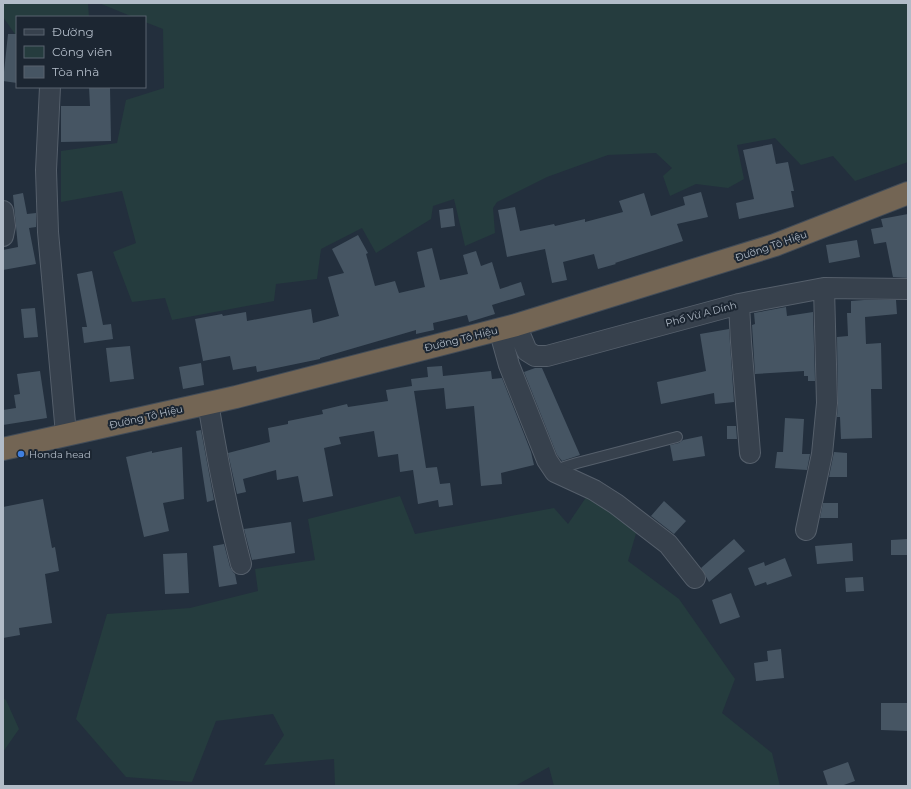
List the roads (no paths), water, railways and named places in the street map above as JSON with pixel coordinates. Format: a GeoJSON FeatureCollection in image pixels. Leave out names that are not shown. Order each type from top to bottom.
{"type":"FeatureCollection","features":[{"type":"Feature","properties":{"kind":"highway","name":"Đường Tô Hiệu"},"geometry":{"type":"LineString","coordinates":[[3,449],[208,403],[508,327],[775,246],[908,193]]}},
{"type":"Feature","properties":{"kind":"street"},"geometry":{"type":"LineString","coordinates":[[50,88],[46,170],[48,232],[66,434]]}},
{"type":"Feature","properties":{"kind":"street"},"geometry":{"type":"LineString","coordinates":[[3,211],[5,226],[3,236]]}},
{"type":"Feature","properties":{"kind":"street"},"geometry":{"type":"LineString","coordinates":[[806,530],[811,500],[822,454],[827,403],[824,288]]}},
{"type":"Feature","properties":{"kind":"street","name":"Phố Vừ A Dính"},"geometry":{"type":"LineString","coordinates":[[508,327],[527,351],[535,356],[547,356],[739,304],[824,288],[908,289]]}},
{"type":"Feature","properties":{"kind":"street"},"geometry":{"type":"LineString","coordinates":[[739,304],[750,453]]}},
{"type":"Feature","properties":{"kind":"street"},"geometry":{"type":"LineString","coordinates":[[508,327],[509,365],[547,460],[555,472],[594,490],[616,504],[668,544],[695,578]]}},
{"type":"Feature","properties":{"kind":"street"},"geometry":{"type":"LineString","coordinates":[[208,403],[218,464],[241,564]]}},
{"type":"Feature","properties":{"kind":"lane"},"geometry":{"type":"LineString","coordinates":[[555,472],[564,467],[583,461],[677,437]]}},
{"type":"Feature","properties":{"kind":"place","name":"Honda head"},"geometry":{"type":"Point","coordinates":[21,454]}}]}
